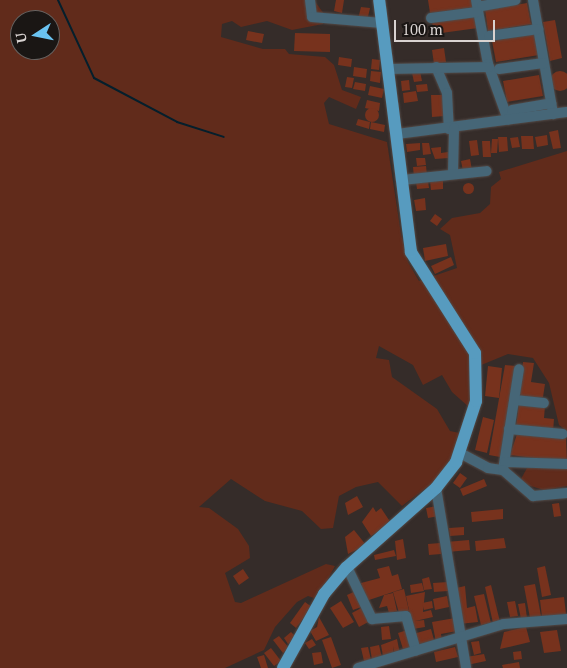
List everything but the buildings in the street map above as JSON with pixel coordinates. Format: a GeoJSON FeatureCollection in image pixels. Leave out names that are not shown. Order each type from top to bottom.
{"type":"FeatureCollection","features":[{"type":"Feature","properties":{"kind":"main road"},"geometry":{"type":"LineString","coordinates":[[283,668],[324,594],[347,567],[436,488],[460,454],[476,400],[474,353],[411,252],[379,0]]}},
{"type":"Feature","properties":{"kind":"street"},"geometry":{"type":"LineString","coordinates":[[310,0],[312,17],[382,23]]}},
{"type":"Feature","properties":{"kind":"street"},"geometry":{"type":"LineString","coordinates":[[431,18],[478,6],[515,0]]}},
{"type":"Feature","properties":{"kind":"street"},"geometry":{"type":"LineString","coordinates":[[533,0],[552,108]]}},
{"type":"Feature","properties":{"kind":"street"},"geometry":{"type":"LineString","coordinates":[[478,6],[508,120]]}},
{"type":"Feature","properties":{"kind":"street"},"geometry":{"type":"LineString","coordinates":[[489,36],[539,28]]}},
{"type":"Feature","properties":{"kind":"street"},"geometry":{"type":"LineString","coordinates":[[388,69],[436,67],[494,68],[544,63]]}},
{"type":"Feature","properties":{"kind":"street"},"geometry":{"type":"LineString","coordinates":[[436,67],[447,93],[452,128],[454,173]]}},
{"type":"Feature","properties":{"kind":"street"},"geometry":{"type":"LineString","coordinates":[[397,134],[508,120],[552,108]]}},
{"type":"Feature","properties":{"kind":"street"},"geometry":{"type":"LineString","coordinates":[[512,110],[552,108],[567,112]]}},
{"type":"Feature","properties":{"kind":"street"},"geometry":{"type":"LineString","coordinates":[[402,180],[487,171]]}},
{"type":"Feature","properties":{"kind":"street"},"geometry":{"type":"LineString","coordinates":[[504,466],[519,369]]}},
{"type":"Feature","properties":{"kind":"street"},"geometry":{"type":"LineString","coordinates":[[515,400],[544,403]]}},
{"type":"Feature","properties":{"kind":"street"},"geometry":{"type":"LineString","coordinates":[[509,428],[563,434]]}},
{"type":"Feature","properties":{"kind":"street"},"geometry":{"type":"LineString","coordinates":[[460,454],[488,468],[567,464]]}},
{"type":"Feature","properties":{"kind":"street"},"geometry":{"type":"LineString","coordinates":[[504,466],[533,496],[567,493]]}},
{"type":"Feature","properties":{"kind":"street"},"geometry":{"type":"LineString","coordinates":[[436,488],[466,668]]}},
{"type":"Feature","properties":{"kind":"street"},"geometry":{"type":"LineString","coordinates":[[347,567],[372,619],[406,616],[416,651]]}},
{"type":"Feature","properties":{"kind":"street"},"geometry":{"type":"LineString","coordinates":[[358,668],[377,666],[460,636],[511,622],[567,619]]}},
{"type":"Feature","properties":{"kind":"shaded area"},"geometry":{"type":"Polygon","coordinates":[[[0,0],[314,0],[324,14],[323,24],[292,30],[267,21],[241,27],[232,21],[222,24],[221,37],[263,49],[285,49],[289,54],[325,57],[334,65],[342,90],[361,97],[356,109],[329,97],[324,103],[329,124],[387,142],[401,234],[408,262],[419,281],[457,268],[450,235],[440,229],[452,218],[480,213],[490,204],[491,187],[501,179],[499,172],[567,151],[567,431],[559,425],[549,383],[533,358],[508,354],[474,368],[470,408],[452,392],[442,375],[423,385],[413,365],[379,346],[376,358],[389,360],[392,377],[437,409],[450,431],[464,434],[456,455],[435,481],[402,506],[378,482],[356,487],[339,496],[333,528],[321,529],[302,511],[265,501],[231,479],[199,507],[209,508],[238,529],[249,546],[250,558],[225,573],[235,602],[241,603],[326,564],[335,566],[317,599],[308,596],[297,602],[275,627],[264,650],[225,668],[0,668],[0,0]]]}},
{"type":"Feature","properties":{"kind":"shaded area"},"geometry":{"type":"Polygon","coordinates":[[[527,468],[567,468],[567,486],[544,490],[524,484],[521,479],[527,468]]]}},
{"type":"Feature","properties":{"kind":"waterway"},"geometry":{"type":"LineString","coordinates":[[58,0],[94,78],[177,122],[224,137]]}}]}
